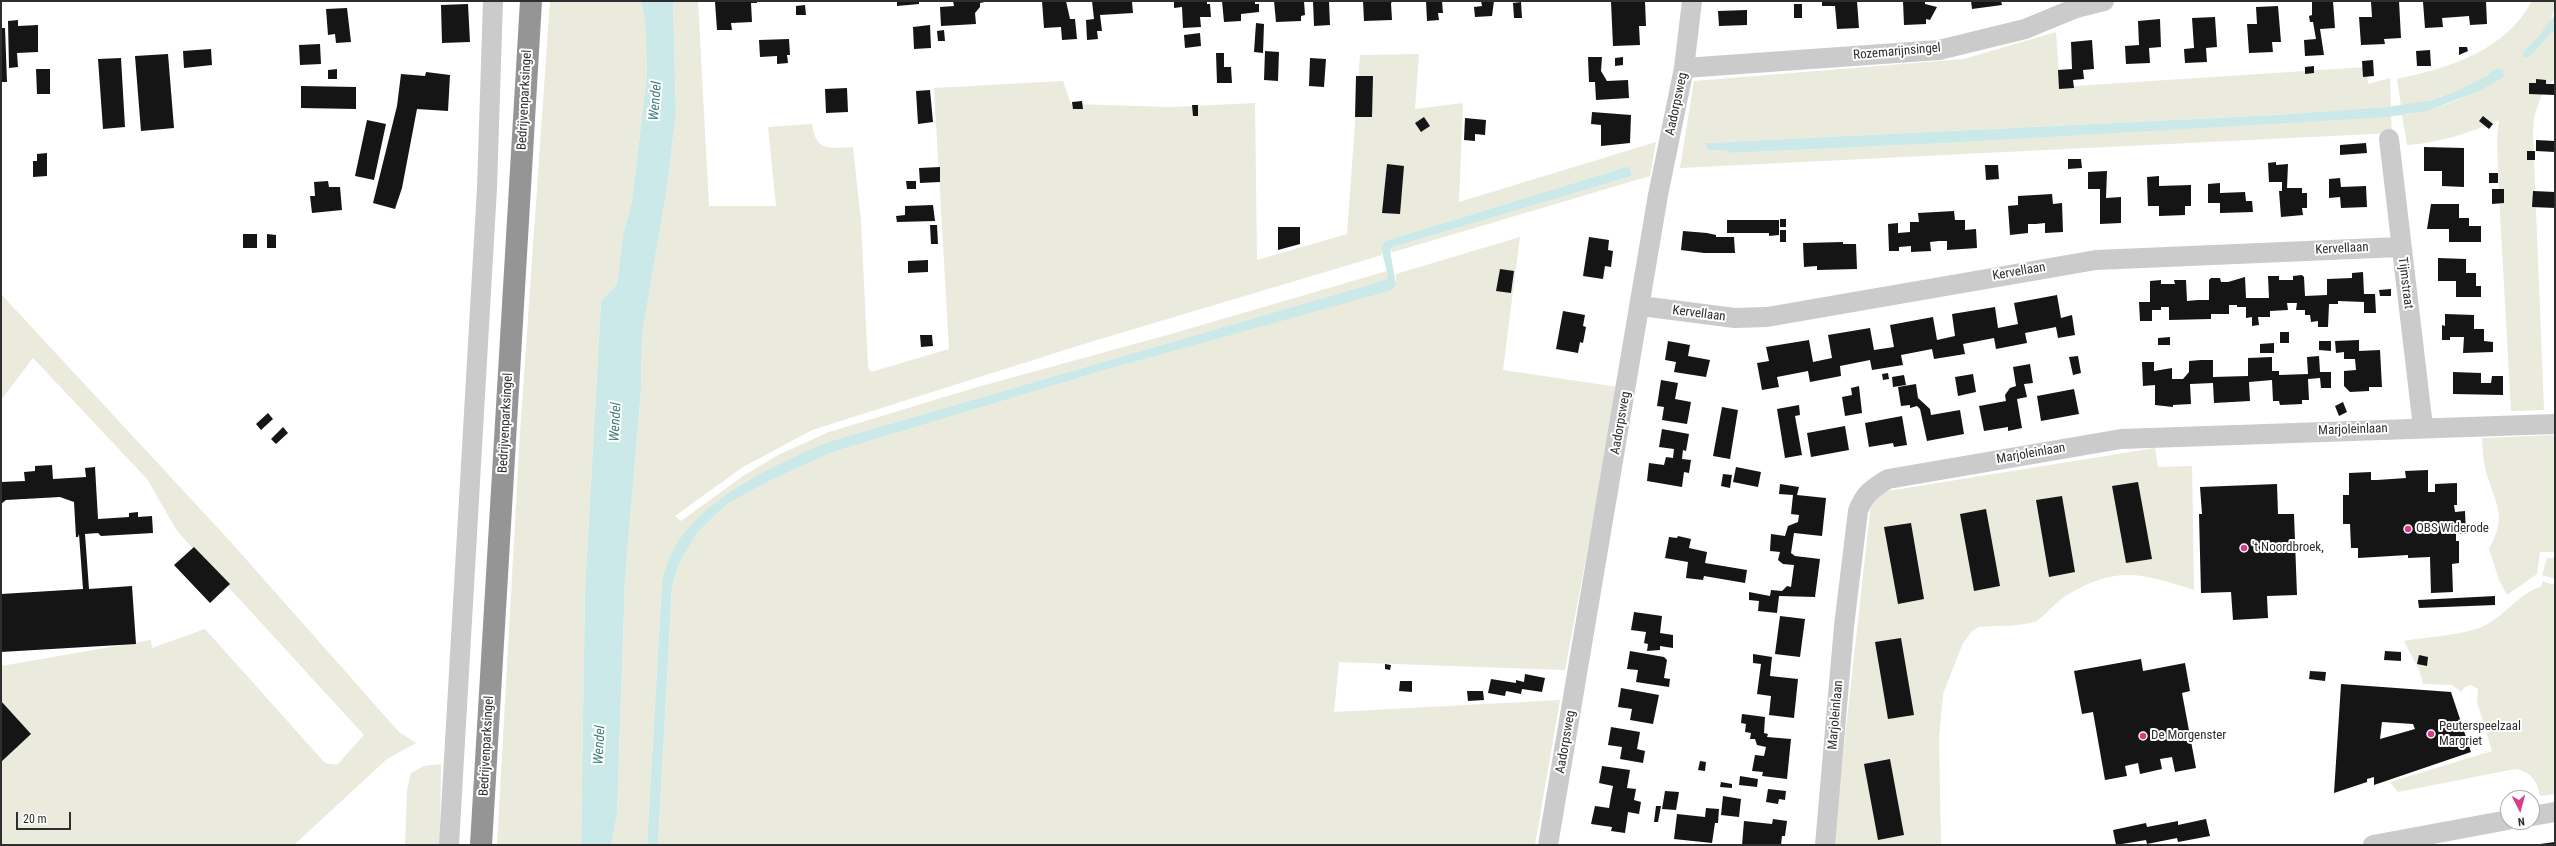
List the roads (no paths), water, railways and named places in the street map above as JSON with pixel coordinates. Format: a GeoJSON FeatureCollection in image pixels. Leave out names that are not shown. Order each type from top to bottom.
{"type":"FeatureCollection","features":[{"type":"Feature","properties":{"kind":"highway","name":"Bedrijvenparksingel"},"geometry":{"type":"LineString","coordinates":[[481,845],[531,1]]}},
{"type":"Feature","properties":{"kind":"street"},"geometry":{"type":"LineString","coordinates":[[449,845],[487,188],[493,1]]}},
{"type":"Feature","properties":{"kind":"street","name":"Aadorpsweg"},"geometry":{"type":"LineString","coordinates":[[1548,845],[1662,177],[1684,68],[1692,1]]}},
{"type":"Feature","properties":{"kind":"street","name":"Rozemarijnsingel"},"geometry":{"type":"LineString","coordinates":[[1684,68],[1939,50],[2025,29],[2076,8],[2104,1]]}},
{"type":"Feature","properties":{"kind":"street","name":"Tijmstraat"},"geometry":{"type":"LineString","coordinates":[[2389,139],[2400,247],[2423,428]]}},
{"type":"Feature","properties":{"kind":"street","name":"Kervellaan"},"geometry":{"type":"LineString","coordinates":[[1641,306],[1735,318],[1767,316],[2096,260],[2400,247]]}},
{"type":"Feature","properties":{"kind":"street","name":"Marjoleinlaan"},"geometry":{"type":"LineString","coordinates":[[1825,845],[1843,642],[1858,511],[1862,500],[1870,489],[1888,479],[2120,440],[2555,424]]}},
{"type":"Feature","properties":{"kind":"street"},"geometry":{"type":"LineString","coordinates":[[2540,815],[2555,812]]}},
{"type":"Feature","properties":{"kind":"street"},"geometry":{"type":"LineString","coordinates":[[2373,845],[2500,821]]}},
{"type":"Feature","properties":{"kind":"water","name":"Wendel"},"geometry":{"type":"Polygon","coordinates":[[[641,1],[673,1],[676,113],[667,187],[642,335],[641,390],[625,579],[617,814],[611,845],[581,845],[585,590],[601,301],[617,284],[623,235],[632,201],[647,75],[645,21],[641,1]]]}},
{"type":"Feature","properties":{"kind":"water"},"geometry":{"type":"Polygon","coordinates":[[[2555,14],[2555,29],[2530,57],[2523,57],[2524,51],[2539,36],[2555,14]]]}},
{"type":"Feature","properties":{"kind":"water"},"geometry":{"type":"Polygon","coordinates":[[[2496,68],[2502,69],[2504,75],[2502,78],[2479,91],[2427,111],[2388,117],[1947,143],[1730,153],[1729,151],[1708,150],[1705,143],[2276,115],[2388,107],[2433,100],[2460,90],[2486,76],[2496,68]]]}},
{"type":"Feature","properties":{"kind":"water"},"geometry":{"type":"Polygon","coordinates":[[[1629,166],[1632,176],[1393,247],[1390,251],[1396,284],[1392,290],[1105,370],[833,452],[769,481],[729,503],[697,533],[679,564],[672,586],[658,845],[647,845],[662,582],[669,559],[681,538],[697,519],[739,486],[786,461],[831,441],[1385,280],[1388,276],[1381,248],[1385,241],[1629,166]]]}},
{"type":"Feature","properties":{"kind":"place","name":"OBS Widerode"},"geometry":{"type":"Point","coordinates":[2408,529]}},
{"type":"Feature","properties":{"kind":"place","name":"'t Noordbroek,"},"geometry":{"type":"Point","coordinates":[2244,548]}},
{"type":"Feature","properties":{"kind":"place","name":"Peuterspeelzaal Margriet"},"geometry":{"type":"Point","coordinates":[2431,734]}},
{"type":"Feature","properties":{"kind":"place","name":"De Morgenster"},"geometry":{"type":"Point","coordinates":[2143,736]}}]}
